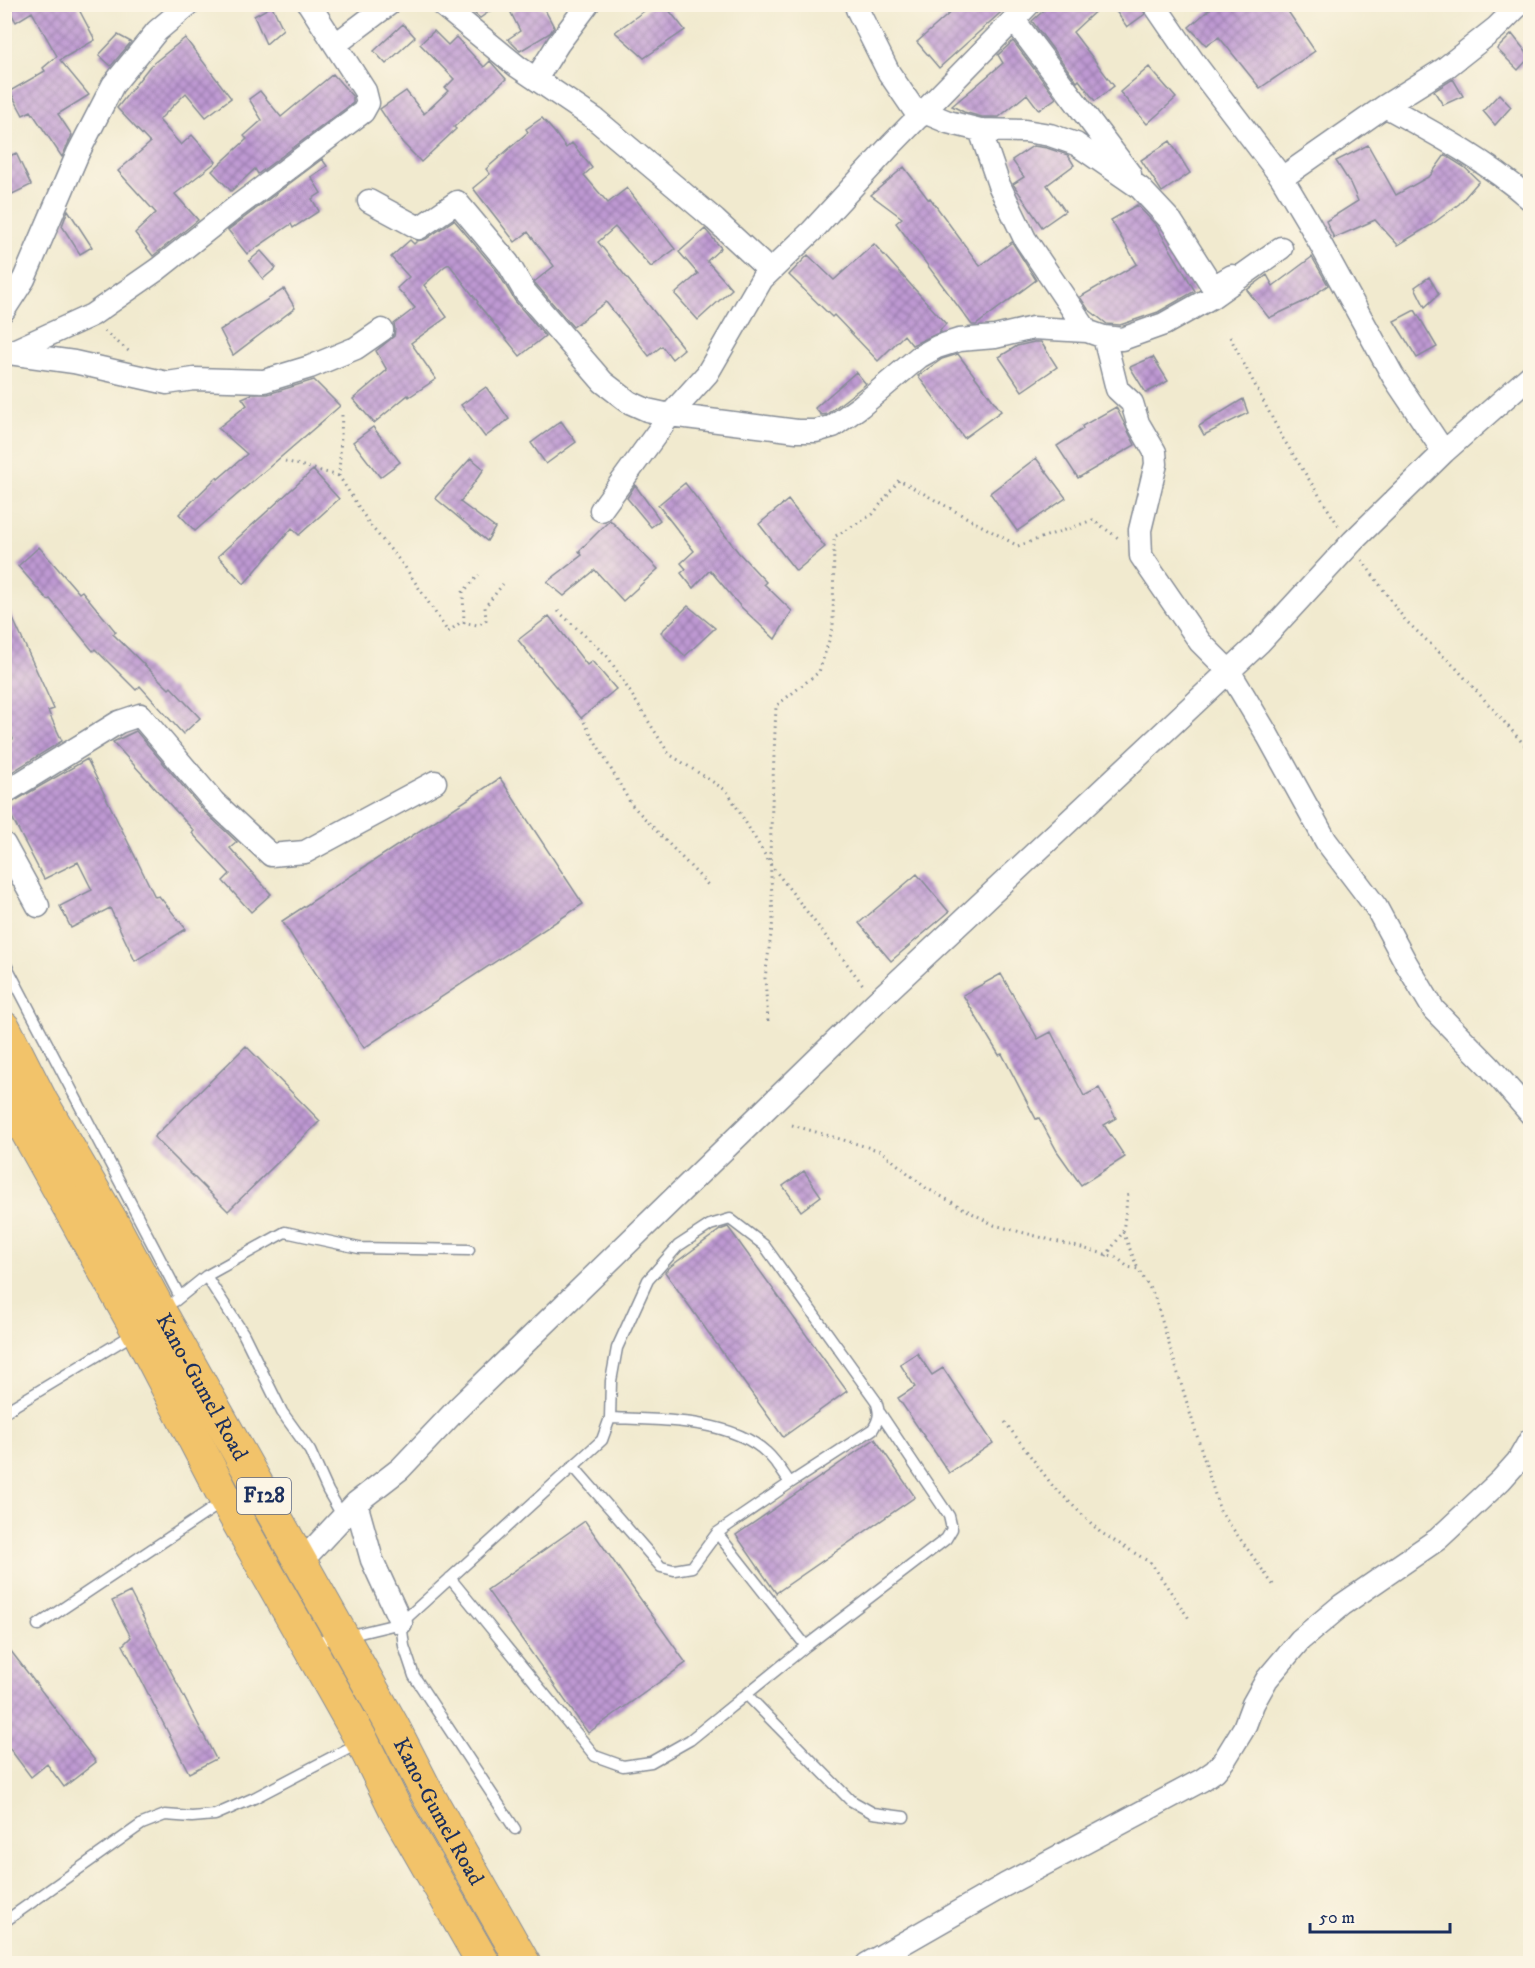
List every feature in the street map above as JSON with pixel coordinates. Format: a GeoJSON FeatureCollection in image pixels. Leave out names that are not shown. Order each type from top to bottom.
{"type":"FeatureCollection","features":[{"type":"Feature","properties":{"kind":"main road","name":"Kano-Gumel Road"},"geometry":{"type":"LineString","coordinates":[[4,1028],[41,1101],[113,1224],[159,1313],[301,1562],[392,1725],[428,1795],[524,1964]]}},
{"type":"Feature","properties":{"kind":"main road","name":"Kano-Gumel Road"},"geometry":{"type":"LineString","coordinates":[[4,1090],[159,1313],[226,1500],[308,1643],[398,1812],[484,1964]]}},
{"type":"Feature","properties":{"kind":"street"},"geometry":{"type":"LineString","coordinates":[[4,310],[24,279],[78,153],[113,85],[157,32],[189,4]]}},
{"type":"Feature","properties":{"kind":"street"},"geometry":{"type":"LineString","coordinates":[[8,353],[92,315],[158,269],[363,112],[368,103],[365,91],[309,4]]}},
{"type":"Feature","properties":{"kind":"street"},"geometry":{"type":"LineString","coordinates":[[336,44],[389,4]]}},
{"type":"Feature","properties":{"kind":"street"},"geometry":{"type":"LineString","coordinates":[[441,4],[518,67],[595,119],[715,220],[770,271]]}},
{"type":"Feature","properties":{"kind":"street"},"geometry":{"type":"LineString","coordinates":[[536,79],[558,44],[588,4]]}},
{"type":"Feature","properties":{"kind":"street"},"geometry":{"type":"LineString","coordinates":[[858,4],[857,9],[889,72],[921,115],[980,130],[1025,131],[1050,135],[1076,144],[1140,188],[1171,221],[1213,287],[1281,248]]}},
{"type":"Feature","properties":{"kind":"street"},"geometry":{"type":"LineString","coordinates":[[1154,4],[1193,61],[1282,178],[1393,376],[1444,452]]}},
{"type":"Feature","properties":{"kind":"street"},"geometry":{"type":"LineString","coordinates":[[1282,178],[1385,106],[1444,69],[1496,28],[1520,4]]}},
{"type":"Feature","properties":{"kind":"street"},"geometry":{"type":"LineString","coordinates":[[602,510],[670,415],[706,374],[762,279],[812,231],[1021,12],[1212,297]]}},
{"type":"Feature","properties":{"kind":"street"},"geometry":{"type":"LineString","coordinates":[[1385,106],[1457,146],[1510,181],[1530,199]]}},
{"type":"Feature","properties":{"kind":"street"},"geometry":{"type":"LineString","coordinates":[[980,130],[999,185],[1025,239],[1095,334],[1117,389],[1132,403],[1138,423],[1155,452],[1156,464],[1140,530],[1142,555],[1200,642],[1229,671],[1326,840],[1377,907],[1434,1010],[1489,1066],[1530,1113]]}},
{"type":"Feature","properties":{"kind":"street"},"geometry":{"type":"LineString","coordinates":[[369,201],[420,228],[457,202],[508,263],[525,292],[603,382],[629,402],[647,410],[670,415],[816,432],[832,426],[861,406],[919,357],[937,347],[959,340],[995,337],[1033,328],[1122,339],[1164,324],[1212,297],[1310,225]]}},
{"type":"Feature","properties":{"kind":"street"},"geometry":{"type":"LineString","coordinates":[[8,353],[74,362],[167,383],[194,379],[264,381],[310,367],[356,348],[382,330]]}},
{"type":"Feature","properties":{"kind":"street"},"geometry":{"type":"LineString","coordinates":[[301,1562],[349,1510],[400,1469],[457,1409],[876,1002],[1259,643],[1350,544],[1444,452],[1530,376]]}},
{"type":"Feature","properties":{"kind":"street"},"geometry":{"type":"LineString","coordinates":[[4,793],[119,722],[140,715],[214,802],[271,855],[305,852],[435,782]]}},
{"type":"Feature","properties":{"kind":"street"},"geometry":{"type":"LineString","coordinates":[[4,844],[38,906]]}},
{"type":"Feature","properties":{"kind":"street"},"geometry":{"type":"LineString","coordinates":[[867,1964],[1005,1885],[1215,1771],[1244,1728],[1253,1704],[1268,1679],[1300,1640],[1342,1605],[1438,1539],[1501,1480],[1518,1461],[1530,1440]]}},
{"type":"Feature","properties":{"kind":"street"},"geometry":{"type":"LineString","coordinates":[[349,1510],[401,1623]]}},
{"type":"Feature","properties":{"kind":"lane"},"geometry":{"type":"LineString","coordinates":[[4,961],[159,1313]]}},
{"type":"Feature","properties":{"kind":"lane"},"geometry":{"type":"LineString","coordinates":[[308,1643],[401,1623],[450,1578],[573,1466],[602,1440],[610,1418],[611,1381],[617,1348],[648,1280],[678,1246],[710,1225],[730,1219],[764,1245],[876,1401],[880,1413],[949,1516],[952,1528],[946,1539],[929,1553],[806,1646],[690,1740],[651,1762],[623,1766],[595,1755],[450,1578]]}},
{"type":"Feature","properties":{"kind":"lane"},"geometry":{"type":"LineString","coordinates":[[4,1412],[159,1313],[206,1276],[285,1232],[359,1248],[469,1250]]}},
{"type":"Feature","properties":{"kind":"lane"},"geometry":{"type":"LineString","coordinates":[[206,1276],[243,1333],[282,1412],[310,1451],[328,1491],[349,1510]]}},
{"type":"Feature","properties":{"kind":"lane"},"geometry":{"type":"LineString","coordinates":[[573,1466],[661,1568],[674,1570],[692,1567],[717,1533],[873,1429],[880,1413]]}},
{"type":"Feature","properties":{"kind":"lane"},"geometry":{"type":"LineString","coordinates":[[610,1418],[693,1422],[737,1434],[766,1452],[790,1483]]}},
{"type":"Feature","properties":{"kind":"lane"},"geometry":{"type":"LineString","coordinates":[[38,1625],[226,1500]]}},
{"type":"Feature","properties":{"kind":"lane"},"geometry":{"type":"LineString","coordinates":[[717,1533],[806,1646]]}},
{"type":"Feature","properties":{"kind":"lane"},"geometry":{"type":"LineString","coordinates":[[401,1623],[404,1646],[414,1676],[515,1829]]}},
{"type":"Feature","properties":{"kind":"lane"},"geometry":{"type":"LineString","coordinates":[[747,1695],[850,1800],[873,1813],[904,1817]]}},
{"type":"Feature","properties":{"kind":"lane"},"geometry":{"type":"LineString","coordinates":[[4,1922],[141,1824],[165,1815],[192,1817],[215,1815],[254,1798],[362,1742]]}},
{"type":"Feature","properties":{"kind":"path"},"geometry":{"type":"LineString","coordinates":[[92,315],[108,335],[138,358]]}},
{"type":"Feature","properties":{"kind":"path"},"geometry":{"type":"LineString","coordinates":[[1230,337],[1282,437],[1350,544],[1406,620],[1456,669],[1530,751]]}},
{"type":"Feature","properties":{"kind":"path"},"geometry":{"type":"LineString","coordinates":[[342,415],[339,476],[370,525],[405,567],[448,632],[461,622],[478,625],[486,620],[485,607],[503,584]]}},
{"type":"Feature","properties":{"kind":"path"},"geometry":{"type":"LineString","coordinates":[[285,461],[339,476]]}},
{"type":"Feature","properties":{"kind":"path"},"geometry":{"type":"LineString","coordinates":[[768,1021],[765,978],[773,920],[771,865],[776,706],[819,672],[833,628],[834,537],[873,514],[899,480],[1018,546],[1093,520],[1142,555]]}},
{"type":"Feature","properties":{"kind":"path"},"geometry":{"type":"LineString","coordinates":[[464,623],[463,592],[479,575]]}},
{"type":"Feature","properties":{"kind":"path"},"geometry":{"type":"LineString","coordinates":[[558,611],[608,657],[669,754],[727,791],[771,865],[876,1002]]}},
{"type":"Feature","properties":{"kind":"path"},"geometry":{"type":"LineString","coordinates":[[584,722],[631,804],[708,885]]}},
{"type":"Feature","properties":{"kind":"path"},"geometry":{"type":"LineString","coordinates":[[792,1125],[881,1151],[926,1188],[994,1225],[1116,1257],[1128,1267],[1138,1269]]}},
{"type":"Feature","properties":{"kind":"path"},"geometry":{"type":"LineString","coordinates":[[1106,1256],[1123,1232],[1128,1193]]}},
{"type":"Feature","properties":{"kind":"path"},"geometry":{"type":"LineString","coordinates":[[1123,1232],[1138,1269],[1154,1295],[1220,1511],[1274,1586]]}},
{"type":"Feature","properties":{"kind":"path"},"geometry":{"type":"LineString","coordinates":[[1005,1422],[1052,1485],[1100,1532],[1151,1563],[1190,1620]]}},
{"type":"Feature","properties":{"kind":"building"},"geometry":{"type":"Polygon","coordinates":[[[6,4],[76,4],[95,40],[60,60],[89,95],[58,114],[72,135],[62,157],[31,111],[23,115],[10,91],[45,71],[43,68],[57,56],[32,12],[16,22],[6,4]]]}},
{"type":"Feature","properties":{"kind":"building"},"geometry":{"type":"Polygon","coordinates":[[[463,4],[500,4],[480,18],[463,4]]]}},
{"type":"Feature","properties":{"kind":"building"},"geometry":{"type":"Polygon","coordinates":[[[521,4],[539,4],[554,27],[550,33],[520,51],[508,39],[520,31],[511,13],[521,4]]]}},
{"type":"Feature","properties":{"kind":"building"},"geometry":{"type":"Polygon","coordinates":[[[654,4],[664,4],[685,30],[644,58],[615,32],[654,4]]]}},
{"type":"Feature","properties":{"kind":"building"},"geometry":{"type":"Polygon","coordinates":[[[960,4],[1010,4],[939,68],[917,42],[960,4]]]}},
{"type":"Feature","properties":{"kind":"building"},"geometry":{"type":"Polygon","coordinates":[[[1051,4],[1103,4],[1073,32],[1114,86],[1095,101],[1079,80],[1077,82],[1032,21],[1051,4]]]}},
{"type":"Feature","properties":{"kind":"building"},"geometry":{"type":"Polygon","coordinates":[[[1111,4],[1141,4],[1145,14],[1127,27],[1111,4]]]}},
{"type":"Feature","properties":{"kind":"building"},"geometry":{"type":"Polygon","coordinates":[[[1216,4],[1283,4],[1315,51],[1260,88],[1219,37],[1206,45],[1189,27],[1216,4]]]}},
{"type":"Feature","properties":{"kind":"building"},"geometry":{"type":"Polygon","coordinates":[[[272,6],[283,29],[266,44],[254,16],[272,6]]]}},
{"type":"Feature","properties":{"kind":"building"},"geometry":{"type":"Polygon","coordinates":[[[403,24],[415,37],[386,64],[374,51],[403,24]]]}},
{"type":"Feature","properties":{"kind":"building"},"geometry":{"type":"Polygon","coordinates":[[[434,31],[448,45],[456,37],[484,67],[490,61],[506,79],[454,127],[456,129],[421,162],[402,142],[380,109],[406,91],[424,114],[448,91],[445,88],[454,79],[420,44],[434,31]]]}},
{"type":"Feature","properties":{"kind":"building"},"geometry":{"type":"Polygon","coordinates":[[[1512,34],[1530,57],[1518,70],[1497,49],[1512,34]]]}},
{"type":"Feature","properties":{"kind":"building"},"geometry":{"type":"Polygon","coordinates":[[[118,35],[131,42],[111,66],[99,55],[118,35]]]}},
{"type":"Feature","properties":{"kind":"building"},"geometry":{"type":"Polygon","coordinates":[[[185,38],[231,98],[206,117],[186,93],[159,120],[181,145],[192,135],[216,162],[175,194],[198,220],[153,256],[135,233],[156,213],[118,171],[150,143],[117,108],[150,66],[185,38]]]}},
{"type":"Feature","properties":{"kind":"building"},"geometry":{"type":"Polygon","coordinates":[[[1013,41],[1056,98],[1039,110],[1027,94],[999,117],[982,117],[952,106],[1003,63],[998,55],[1013,41]]]}},
{"type":"Feature","properties":{"kind":"building"},"geometry":{"type":"Polygon","coordinates":[[[1149,67],[1176,98],[1147,124],[1120,92],[1149,67]]]}},
{"type":"Feature","properties":{"kind":"building"},"geometry":{"type":"Polygon","coordinates":[[[333,74],[353,97],[353,103],[258,174],[255,169],[231,191],[212,171],[247,139],[244,136],[262,120],[249,99],[260,91],[281,117],[333,74]]]}},
{"type":"Feature","properties":{"kind":"building"},"geometry":{"type":"Polygon","coordinates":[[[1453,79],[1463,96],[1443,105],[1434,91],[1453,79]]]}},
{"type":"Feature","properties":{"kind":"building"},"geometry":{"type":"Polygon","coordinates":[[[1499,94],[1511,107],[1495,125],[1483,111],[1499,94]]]}},
{"type":"Feature","properties":{"kind":"building"},"geometry":{"type":"Polygon","coordinates":[[[542,118],[566,148],[572,143],[592,168],[584,175],[608,203],[627,188],[675,249],[651,267],[615,227],[598,242],[684,349],[672,359],[662,346],[649,356],[606,302],[573,327],[534,282],[554,266],[528,232],[515,242],[473,188],[490,174],[486,169],[528,132],[526,129],[542,118]]]}},
{"type":"Feature","properties":{"kind":"building"},"geometry":{"type":"Polygon","coordinates":[[[1170,141],[1190,173],[1162,192],[1141,160],[1170,141]]]}},
{"type":"Feature","properties":{"kind":"building"},"geometry":{"type":"Polygon","coordinates":[[[1368,145],[1396,195],[1430,176],[1445,155],[1464,167],[1479,181],[1459,204],[1431,225],[1398,245],[1375,220],[1334,238],[1326,221],[1358,201],[1336,161],[1368,145]]]}},
{"type":"Feature","properties":{"kind":"building"},"geometry":{"type":"Polygon","coordinates":[[[1033,146],[1068,155],[1074,165],[1047,185],[1065,211],[1042,227],[1013,184],[1024,177],[1012,160],[1033,146]]]}},
{"type":"Feature","properties":{"kind":"building"},"geometry":{"type":"Polygon","coordinates":[[[16,153],[31,185],[4,198],[4,159],[16,153]]]}},
{"type":"Feature","properties":{"kind":"building"},"geometry":{"type":"Polygon","coordinates":[[[322,159],[327,166],[311,177],[321,193],[312,199],[319,211],[293,228],[291,224],[247,254],[228,230],[322,159]]]}},
{"type":"Feature","properties":{"kind":"building"},"geometry":{"type":"Polygon","coordinates":[[[904,167],[980,266],[1012,242],[1036,280],[976,325],[972,325],[896,223],[902,218],[871,195],[904,167]]]}},
{"type":"Feature","properties":{"kind":"building"},"geometry":{"type":"Polygon","coordinates":[[[1137,205],[1156,225],[1195,291],[1158,312],[1120,325],[1107,324],[1088,309],[1080,297],[1137,264],[1111,220],[1137,205]]]}},
{"type":"Feature","properties":{"kind":"building"},"geometry":{"type":"Polygon","coordinates":[[[68,210],[92,247],[80,254],[62,226],[68,210]]]}},
{"type":"Feature","properties":{"kind":"building"},"geometry":{"type":"Polygon","coordinates":[[[454,220],[497,271],[515,301],[545,336],[520,356],[449,264],[445,266],[424,285],[447,317],[411,343],[436,379],[409,397],[408,395],[374,423],[353,399],[387,370],[376,351],[394,336],[394,324],[415,308],[397,288],[409,277],[391,257],[410,240],[414,244],[426,239],[454,220]]]}},
{"type":"Feature","properties":{"kind":"building"},"geometry":{"type":"Polygon","coordinates":[[[705,229],[721,248],[707,261],[732,289],[698,320],[675,294],[698,274],[679,252],[705,229]]]}},
{"type":"Feature","properties":{"kind":"building"},"geometry":{"type":"Polygon","coordinates":[[[874,244],[946,324],[940,330],[941,332],[912,345],[904,335],[878,361],[834,315],[832,317],[789,275],[808,255],[834,280],[874,244]]]}},
{"type":"Feature","properties":{"kind":"building"},"geometry":{"type":"Polygon","coordinates":[[[261,251],[276,268],[263,279],[249,261],[261,251]]]}},
{"type":"Feature","properties":{"kind":"building"},"geometry":{"type":"Polygon","coordinates":[[[1312,257],[1328,285],[1307,300],[1269,318],[1247,290],[1267,275],[1273,286],[1312,257]]]}},
{"type":"Feature","properties":{"kind":"building"},"geometry":{"type":"Polygon","coordinates":[[[1429,277],[1439,294],[1425,307],[1415,287],[1429,277]]]}},
{"type":"Feature","properties":{"kind":"building"},"geometry":{"type":"Polygon","coordinates":[[[284,289],[295,308],[233,355],[220,330],[284,289]]]}},
{"type":"Feature","properties":{"kind":"building"},"geometry":{"type":"Polygon","coordinates":[[[1415,310],[1437,347],[1417,358],[1394,321],[1415,310]]]}},
{"type":"Feature","properties":{"kind":"building"},"geometry":{"type":"Polygon","coordinates":[[[1041,342],[1057,367],[1022,391],[999,357],[1017,346],[1041,342]]]}},
{"type":"Feature","properties":{"kind":"building"},"geometry":{"type":"Polygon","coordinates":[[[958,354],[1001,411],[964,438],[918,376],[942,359],[958,354]]]}},
{"type":"Feature","properties":{"kind":"building"},"geometry":{"type":"Polygon","coordinates":[[[1153,357],[1168,381],[1146,393],[1130,367],[1153,357]]]}},
{"type":"Feature","properties":{"kind":"building"},"geometry":{"type":"Polygon","coordinates":[[[856,372],[866,384],[827,414],[821,415],[815,408],[856,372]]]}},
{"type":"Feature","properties":{"kind":"building"},"geometry":{"type":"Polygon","coordinates":[[[314,380],[340,406],[195,531],[179,514],[217,477],[218,479],[247,454],[218,428],[247,405],[242,398],[252,394],[268,394],[314,380]]]}},
{"type":"Feature","properties":{"kind":"building"},"geometry":{"type":"Polygon","coordinates":[[[486,387],[509,419],[485,437],[461,405],[486,387]]]}},
{"type":"Feature","properties":{"kind":"building"},"geometry":{"type":"Polygon","coordinates":[[[1243,399],[1248,413],[1204,435],[1199,426],[1243,399]]]}},
{"type":"Feature","properties":{"kind":"building"},"geometry":{"type":"Polygon","coordinates":[[[1116,407],[1135,445],[1078,478],[1057,446],[1083,429],[1082,426],[1116,407]]]}},
{"type":"Feature","properties":{"kind":"building"},"geometry":{"type":"Polygon","coordinates":[[[561,421],[576,442],[546,464],[531,443],[561,421]]]}},
{"type":"Feature","properties":{"kind":"building"},"geometry":{"type":"Polygon","coordinates":[[[373,427],[400,462],[380,477],[353,442],[373,427]]]}},
{"type":"Feature","properties":{"kind":"building"},"geometry":{"type":"Polygon","coordinates":[[[471,458],[484,469],[460,502],[495,528],[487,541],[435,498],[471,458]]]}},
{"type":"Feature","properties":{"kind":"building"},"geometry":{"type":"Polygon","coordinates":[[[1036,458],[1066,498],[1017,531],[990,493],[1036,458]]]}},
{"type":"Feature","properties":{"kind":"building"},"geometry":{"type":"Polygon","coordinates":[[[313,470],[339,499],[299,535],[292,528],[244,584],[218,556],[313,470]]]}},
{"type":"Feature","properties":{"kind":"building"},"geometry":{"type":"Polygon","coordinates":[[[685,483],[738,552],[766,582],[764,584],[792,611],[775,639],[740,606],[710,570],[693,588],[681,573],[686,569],[681,563],[694,551],[658,505],[685,483]]]}},
{"type":"Feature","properties":{"kind":"building"},"geometry":{"type":"Polygon","coordinates":[[[635,485],[660,520],[651,527],[627,498],[635,485]]]}},
{"type":"Feature","properties":{"kind":"building"},"geometry":{"type":"Polygon","coordinates":[[[788,500],[825,547],[796,571],[759,524],[788,500]]]}},
{"type":"Feature","properties":{"kind":"building"},"geometry":{"type":"Polygon","coordinates":[[[610,520],[658,569],[623,601],[595,570],[564,596],[547,582],[582,555],[579,551],[610,520]]]}},
{"type":"Feature","properties":{"kind":"building"},"geometry":{"type":"Polygon","coordinates":[[[39,547],[79,593],[82,591],[116,632],[113,634],[169,689],[171,687],[200,718],[183,734],[140,686],[136,690],[95,649],[93,651],[50,599],[48,600],[18,566],[39,547]]]}},
{"type":"Feature","properties":{"kind":"building"},"geometry":{"type":"Polygon","coordinates":[[[4,599],[54,709],[48,711],[62,741],[4,777],[4,743],[13,739],[4,720],[4,599]]]}},
{"type":"Feature","properties":{"kind":"building"},"geometry":{"type":"Polygon","coordinates":[[[688,606],[715,628],[685,656],[661,632],[688,606]]]}},
{"type":"Feature","properties":{"kind":"building"},"geometry":{"type":"Polygon","coordinates":[[[549,616],[587,665],[592,661],[616,689],[581,718],[518,640],[549,616]]]}},
{"type":"Feature","properties":{"kind":"building"},"geometry":{"type":"Polygon","coordinates":[[[136,731],[204,811],[237,842],[230,848],[271,894],[251,912],[223,881],[230,874],[113,742],[136,731]]]}},
{"type":"Feature","properties":{"kind":"building"},"geometry":{"type":"Polygon","coordinates":[[[87,759],[155,897],[159,896],[186,929],[135,961],[110,908],[71,928],[60,906],[92,890],[78,862],[44,879],[6,806],[87,759]]]}},
{"type":"Feature","properties":{"kind":"building"},"geometry":{"type":"Polygon","coordinates":[[[500,778],[583,904],[364,1048],[282,921],[500,778]]]}},
{"type":"Feature","properties":{"kind":"building"},"geometry":{"type":"Polygon","coordinates":[[[917,874],[949,912],[891,961],[859,923],[917,874]]]}},
{"type":"Feature","properties":{"kind":"building"},"geometry":{"type":"Polygon","coordinates":[[[1001,974],[1038,1039],[1051,1032],[1084,1096],[1099,1088],[1116,1118],[1104,1125],[1125,1157],[1081,1185],[1057,1151],[1039,1118],[1036,1119],[1002,1054],[999,1055],[963,995],[1001,974]]]}},
{"type":"Feature","properties":{"kind":"building"},"geometry":{"type":"Polygon","coordinates":[[[246,1046],[320,1121],[228,1211],[154,1137],[246,1046]]]}},
{"type":"Feature","properties":{"kind":"building"},"geometry":{"type":"Polygon","coordinates":[[[804,1171],[821,1196],[801,1211],[783,1186],[804,1171]]]}},
{"type":"Feature","properties":{"kind":"building"},"geometry":{"type":"Polygon","coordinates":[[[728,1227],[847,1391],[783,1437],[665,1272],[720,1230],[728,1227]]]}},
{"type":"Feature","properties":{"kind":"building"},"geometry":{"type":"Polygon","coordinates":[[[917,1353],[932,1375],[943,1368],[993,1443],[949,1473],[898,1398],[915,1387],[900,1364],[917,1353]]]}},
{"type":"Feature","properties":{"kind":"building"},"geometry":{"type":"Polygon","coordinates":[[[875,1439],[915,1497],[776,1593],[736,1535],[875,1439]]]}},
{"type":"Feature","properties":{"kind":"building"},"geometry":{"type":"Polygon","coordinates":[[[585,1521],[686,1663],[588,1733],[487,1590],[585,1521]]]}},
{"type":"Feature","properties":{"kind":"building"},"geometry":{"type":"Polygon","coordinates":[[[130,1592],[216,1759],[189,1773],[123,1645],[131,1637],[112,1601],[130,1592]]]}},
{"type":"Feature","properties":{"kind":"building"},"geometry":{"type":"Polygon","coordinates":[[[4,1642],[96,1762],[64,1787],[47,1764],[31,1777],[4,1741],[4,1642]]]}}]}
